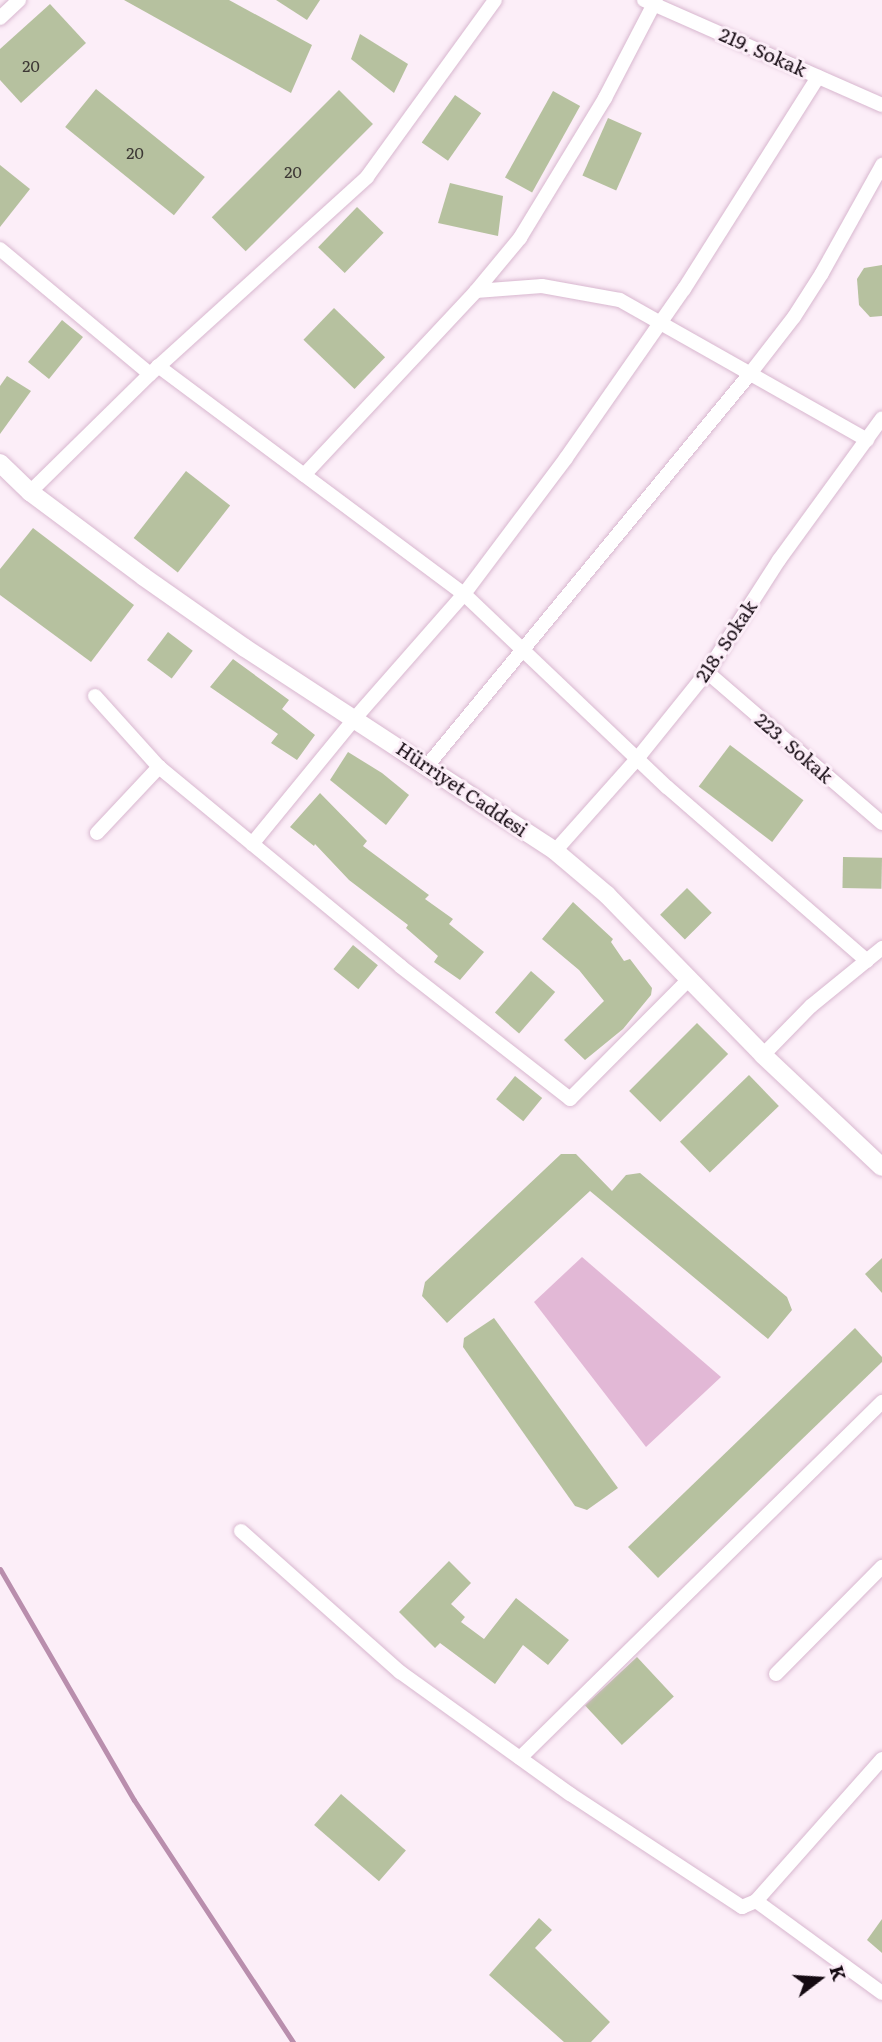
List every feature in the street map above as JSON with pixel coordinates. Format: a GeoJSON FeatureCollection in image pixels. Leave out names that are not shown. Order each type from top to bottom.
{"type":"FeatureCollection","features":[{"type":"Feature","properties":{"kind":"street"},"geometry":{"type":"LineString","coordinates":[[0,18],[19,0]]}},
{"type":"Feature","properties":{"kind":"street"},"geometry":{"type":"LineString","coordinates":[[30,492],[154,370],[367,177],[495,0]]}},
{"type":"Feature","properties":{"kind":"street"},"geometry":{"type":"LineString","coordinates":[[304,475],[475,291],[520,238],[605,98],[652,2]]}},
{"type":"Feature","properties":{"kind":"street","name":"219. Sokak"},"geometry":{"type":"LineString","coordinates":[[652,2],[882,105]]}},
{"type":"Feature","properties":{"kind":"street"},"geometry":{"type":"LineString","coordinates":[[253,844],[355,718],[464,594],[661,323],[818,77]]}},
{"type":"Feature","properties":{"kind":"street"},"geometry":{"type":"LineString","coordinates":[[427,766],[749,375],[822,274],[882,165]]}},
{"type":"Feature","properties":{"kind":"street"},"geometry":{"type":"LineString","coordinates":[[0,249],[154,370],[304,475],[464,594],[637,759],[867,961]]}},
{"type":"Feature","properties":{"kind":"street"},"geometry":{"type":"LineString","coordinates":[[475,291],[542,286],[620,300],[867,440]]}},
{"type":"Feature","properties":{"kind":"street","name":"218. Sokak"},"geometry":{"type":"LineString","coordinates":[[555,851],[637,759],[707,672],[779,560],[882,418]]}},
{"type":"Feature","properties":{"kind":"street","name":"Hürriyet Caddesi"},"geometry":{"type":"LineString","coordinates":[[0,463],[30,492],[222,632],[555,851],[607,895],[763,1055],[882,1167]]}},
{"type":"Feature","properties":{"kind":"street","name":"223. Sokak"},"geometry":{"type":"LineString","coordinates":[[707,672],[882,823]]}},
{"type":"Feature","properties":{"kind":"street"},"geometry":{"type":"LineString","coordinates":[[95,696],[159,768],[570,1099],[689,978]]}},
{"type":"Feature","properties":{"kind":"street"},"geometry":{"type":"LineString","coordinates":[[97,833],[159,768]]}},
{"type":"Feature","properties":{"kind":"street"},"geometry":{"type":"LineString","coordinates":[[763,1055],[811,1006],[882,948]]}},
{"type":"Feature","properties":{"kind":"street"},"geometry":{"type":"LineString","coordinates":[[520,1758],[882,1402]]}},
{"type":"Feature","properties":{"kind":"street"},"geometry":{"type":"LineString","coordinates":[[241,1531],[400,1672],[520,1758],[724,1898],[742,1907],[756,1901],[882,1759]]}},
{"type":"Feature","properties":{"kind":"street"},"geometry":{"type":"LineString","coordinates":[[776,1674],[882,1567]]}},
{"type":"Feature","properties":{"kind":"street"},"geometry":{"type":"LineString","coordinates":[[756,1901],[882,1993]]}},
{"type":"Feature","properties":{"kind":"shaded area"},"geometry":{"type":"Polygon","coordinates":[[[582,1257],[721,1377],[646,1447],[534,1302],[582,1257]]]}},
{"type":"Feature","properties":{"kind":"building"},"geometry":{"type":"Polygon","coordinates":[[[124,0],[229,0],[312,45],[291,93],[124,0]]]}},
{"type":"Feature","properties":{"kind":"building"},"geometry":{"type":"Polygon","coordinates":[[[276,0],[320,0],[307,20],[276,0]]]}},
{"type":"Feature","properties":{"kind":"building"},"geometry":{"type":"Polygon","coordinates":[[[50,4],[86,43],[21,103],[0,80],[0,49],[50,4]]]}},
{"type":"Feature","properties":{"kind":"building"},"geometry":{"type":"Polygon","coordinates":[[[360,34],[408,64],[394,93],[351,59],[360,34]]]}},
{"type":"Feature","properties":{"kind":"building"},"geometry":{"type":"Polygon","coordinates":[[[96,89],[205,177],[174,215],[65,127],[96,89]]]}},
{"type":"Feature","properties":{"kind":"building"},"geometry":{"type":"Polygon","coordinates":[[[339,90],[373,124],[246,251],[212,217],[339,90]]]}},
{"type":"Feature","properties":{"kind":"building"},"geometry":{"type":"Polygon","coordinates":[[[553,91],[580,106],[532,193],[505,178],[553,91]]]}},
{"type":"Feature","properties":{"kind":"building"},"geometry":{"type":"Polygon","coordinates":[[[455,95],[481,113],[448,161],[422,143],[455,95]]]}},
{"type":"Feature","properties":{"kind":"building"},"geometry":{"type":"Polygon","coordinates":[[[608,118],[642,133],[616,191],[582,176],[608,118]]]}},
{"type":"Feature","properties":{"kind":"building"},"geometry":{"type":"Polygon","coordinates":[[[0,165],[30,189],[0,227],[0,165]]]}},
{"type":"Feature","properties":{"kind":"building"},"geometry":{"type":"Polygon","coordinates":[[[450,183],[503,196],[498,236],[438,223],[450,183]]]}},
{"type":"Feature","properties":{"kind":"building"},"geometry":{"type":"Polygon","coordinates":[[[357,207],[384,233],[345,273],[318,247],[357,207]]]}},
{"type":"Feature","properties":{"kind":"building"},"geometry":{"type":"Polygon","coordinates":[[[882,265],[882,316],[870,317],[859,305],[857,279],[864,268],[882,265]]]}},
{"type":"Feature","properties":{"kind":"building"},"geometry":{"type":"Polygon","coordinates":[[[334,308],[385,357],[355,389],[303,340],[334,308]]]}},
{"type":"Feature","properties":{"kind":"building"},"geometry":{"type":"Polygon","coordinates":[[[62,320],[83,337],[49,379],[28,362],[62,320]]]}},
{"type":"Feature","properties":{"kind":"building"},"geometry":{"type":"Polygon","coordinates":[[[7,376],[31,391],[0,434],[0,386],[7,376]]]}},
{"type":"Feature","properties":{"kind":"building"},"geometry":{"type":"Polygon","coordinates":[[[186,471],[230,505],[178,572],[134,538],[186,471]]]}},
{"type":"Feature","properties":{"kind":"building"},"geometry":{"type":"Polygon","coordinates":[[[33,528],[134,605],[91,662],[0,595],[0,569],[33,528]]]}},
{"type":"Feature","properties":{"kind":"building"},"geometry":{"type":"Polygon","coordinates":[[[168,632],[193,651],[172,679],[147,660],[168,632]]]}},
{"type":"Feature","properties":{"kind":"building"},"geometry":{"type":"Polygon","coordinates":[[[233,659],[289,700],[282,709],[315,735],[297,760],[271,743],[278,734],[210,687],[233,659]]]}},
{"type":"Feature","properties":{"kind":"building"},"geometry":{"type":"Polygon","coordinates":[[[730,745],[803,800],[772,842],[699,787],[730,745]]]}},
{"type":"Feature","properties":{"kind":"building"},"geometry":{"type":"Polygon","coordinates":[[[348,752],[382,773],[409,795],[386,825],[330,780],[348,752]]]}},
{"type":"Feature","properties":{"kind":"building"},"geometry":{"type":"Polygon","coordinates":[[[320,793],[367,841],[363,846],[429,895],[425,899],[453,919],[449,924],[484,952],[460,980],[434,962],[438,956],[406,928],[408,925],[349,880],[315,844],[314,846],[290,827],[320,793]]]}},
{"type":"Feature","properties":{"kind":"building"},"geometry":{"type":"Polygon","coordinates":[[[843,857],[882,858],[881,889],[842,888],[843,857]]]}},
{"type":"Feature","properties":{"kind":"building"},"geometry":{"type":"Polygon","coordinates":[[[687,888],[712,913],[685,940],[660,915],[687,888]]]}},
{"type":"Feature","properties":{"kind":"building"},"geometry":{"type":"Polygon","coordinates":[[[573,902],[613,939],[611,942],[624,961],[630,959],[652,988],[651,995],[623,1029],[585,1060],[564,1040],[604,1001],[579,970],[542,939],[573,902]]]}},
{"type":"Feature","properties":{"kind":"building"},"geometry":{"type":"Polygon","coordinates":[[[353,945],[378,965],[358,989],[333,969],[353,945]]]}},
{"type":"Feature","properties":{"kind":"building"},"geometry":{"type":"Polygon","coordinates":[[[531,971],[555,992],[519,1034],[495,1013],[531,971]]]}},
{"type":"Feature","properties":{"kind":"building"},"geometry":{"type":"Polygon","coordinates":[[[697,1023],[728,1054],[660,1122],[629,1091],[697,1023]]]}},
{"type":"Feature","properties":{"kind":"building"},"geometry":{"type":"Polygon","coordinates":[[[749,1075],[779,1106],[710,1173],[680,1142],[749,1075]]]}},
{"type":"Feature","properties":{"kind":"building"},"geometry":{"type":"Polygon","coordinates":[[[515,1076],[542,1098],[523,1121],[496,1099],[515,1076]]]}},
{"type":"Feature","properties":{"kind":"building"},"geometry":{"type":"Polygon","coordinates":[[[561,1154],[576,1154],[612,1191],[626,1175],[640,1173],[787,1297],[792,1310],[768,1339],[590,1191],[447,1323],[422,1296],[425,1282],[561,1154]]]}},
{"type":"Feature","properties":{"kind":"building"},"geometry":{"type":"Polygon","coordinates":[[[882,1258],[882,1293],[865,1274],[882,1258]]]}},
{"type":"Feature","properties":{"kind":"building"},"geometry":{"type":"Polygon","coordinates":[[[494,1318],[618,1488],[587,1510],[575,1506],[463,1347],[464,1338],[494,1318]]]}},
{"type":"Feature","properties":{"kind":"building"},"geometry":{"type":"Polygon","coordinates":[[[855,1328],[882,1357],[882,1362],[658,1578],[628,1547],[855,1328]]]}},
{"type":"Feature","properties":{"kind":"building"},"geometry":{"type":"Polygon","coordinates":[[[449,1561],[471,1583],[451,1604],[465,1617],[461,1622],[484,1639],[516,1598],[569,1640],[548,1665],[523,1645],[495,1684],[440,1643],[435,1648],[399,1612],[449,1561]]]}},
{"type":"Feature","properties":{"kind":"building"},"geometry":{"type":"Polygon","coordinates":[[[637,1657],[674,1696],[622,1745],[585,1705],[637,1657]]]}},
{"type":"Feature","properties":{"kind":"building"},"geometry":{"type":"Polygon","coordinates":[[[341,1794],[406,1850],[379,1881],[314,1825],[341,1794]]]}},
{"type":"Feature","properties":{"kind":"building"},"geometry":{"type":"Polygon","coordinates":[[[539,1918],[552,1930],[535,1948],[610,2022],[591,2042],[564,2042],[489,1975],[539,1918]]]}},
{"type":"Feature","properties":{"kind":"building"},"geometry":{"type":"Polygon","coordinates":[[[882,1919],[882,1953],[867,1940],[882,1919]]]}},
{"type":"Feature","properties":{"kind":"waterway"},"geometry":{"type":"LineString","coordinates":[[0,1569],[134,1800],[293,2042]]}}]}
